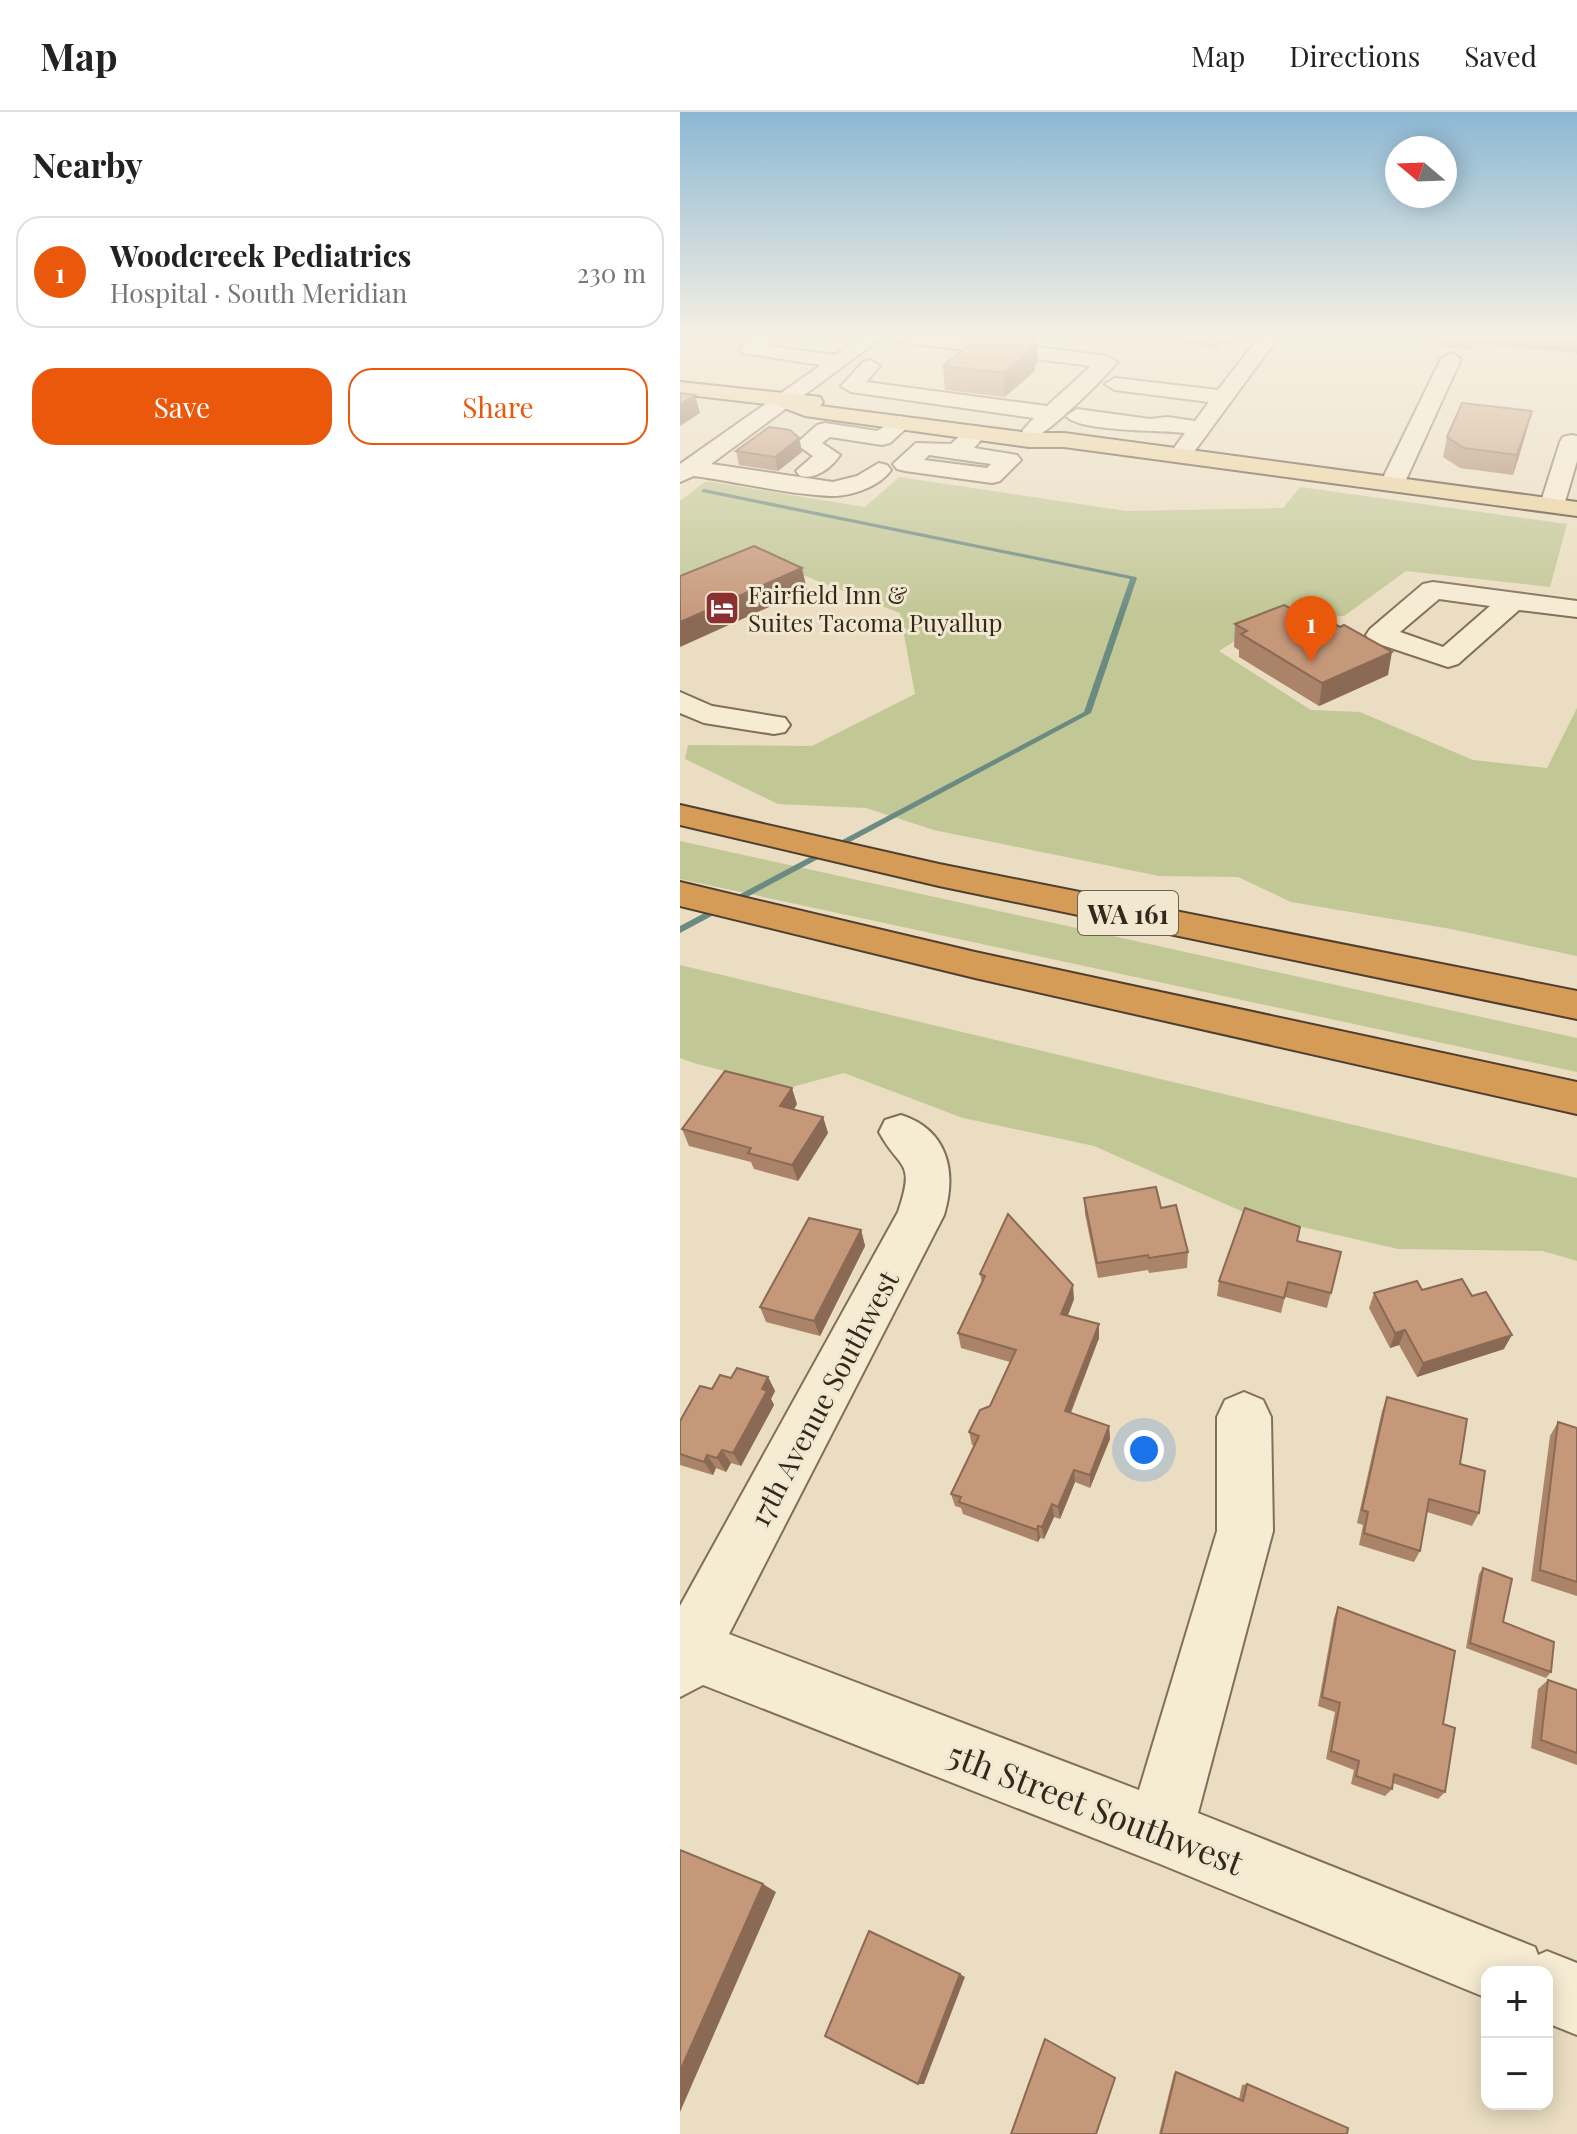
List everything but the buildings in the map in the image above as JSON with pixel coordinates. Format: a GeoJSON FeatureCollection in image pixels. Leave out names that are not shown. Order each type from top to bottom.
{"type":"FeatureCollection","features":[{"type":"Feature","properties":{"kind":"highway","name":"WA 161"},"geometry":{"type":"LineString","coordinates":[[680,815],[939,875],[1577,1005]]}},
{"type":"Feature","properties":{"kind":"highway"},"geometry":{"type":"LineString","coordinates":[[680,894],[875,942],[1577,1098]]}},
{"type":"Feature","properties":{"kind":"highway"},"geometry":{"type":"LineString","coordinates":[[680,913],[875,942]]}},
{"type":"Feature","properties":{"kind":"main road"},"geometry":{"type":"LineString","coordinates":[[956,430],[1029,440],[1064,440],[1577,509]]}},
{"type":"Feature","properties":{"kind":"main road"},"geometry":{"type":"LineString","coordinates":[[1028,430],[1064,440]]}},
{"type":"Feature","properties":{"kind":"street"},"geometry":{"type":"LineString","coordinates":[[683,473],[743,430]]}},
{"type":"Feature","properties":{"kind":"street"},"geometry":{"type":"LineString","coordinates":[[825,430],[807,444],[829,455],[815,466],[879,470]]}},
{"type":"Feature","properties":{"kind":"street"},"geometry":{"type":"LineString","coordinates":[[683,473],[833,489],[865,481],[912,442],[828,430]]}},
{"type":"Feature","properties":{"kind":"street"},"geometry":{"type":"LineString","coordinates":[[882,438],[892,430]]}},
{"type":"Feature","properties":{"kind":"street"},"geometry":{"type":"LineString","coordinates":[[1180,455],[1198,430]]}},
{"type":"Feature","properties":{"kind":"street"},"geometry":{"type":"LineString","coordinates":[[1392,484],[1417,430]]}},
{"type":"Feature","properties":{"kind":"street"},"geometry":{"type":"LineString","coordinates":[[956,452],[976,433]]}},
{"type":"Feature","properties":{"kind":"street"},"geometry":{"type":"LineString","coordinates":[[1552,505],[1571,442],[1577,443]]}},
{"type":"Feature","properties":{"kind":"street"},"geometry":{"type":"LineString","coordinates":[[1512,601],[1577,609]]}},
{"type":"Feature","properties":{"kind":"street"},"geometry":{"type":"LineString","coordinates":[[680,701],[704,714],[774,725]]}},
{"type":"Feature","properties":{"kind":"street","name":"17th Avenue Southwest"},"geometry":{"type":"LineString","coordinates":[[683,1654],[921,1215],[928,1194],[930,1171],[921,1149],[901,1132]]}},
{"type":"Feature","properties":{"kind":"street"},"geometry":{"type":"LineString","coordinates":[[1160,1831],[1245,1531],[1244,1417]]}},
{"type":"Feature","properties":{"kind":"street","name":"5th Street Southwest"},"geometry":{"type":"LineString","coordinates":[[683,1654],[1160,1831],[1495,1966]]}},
{"type":"Feature","properties":{"kind":"street"},"geometry":{"type":"LineString","coordinates":[[1553,1989],[1577,1999]]}},
{"type":"Feature","properties":{"kind":"green space"},"geometry":{"type":"Polygon","coordinates":[[[899,477],[1126,511],[1283,508],[1300,487],[1567,524],[1550,587],[1406,571],[1344,616],[1268,620],[1219,651],[1311,710],[1360,712],[1473,760],[1547,768],[1577,708],[1577,956],[1451,929],[1291,902],[1238,877],[1159,876],[934,830],[866,808],[778,804],[685,759],[688,745],[812,746],[915,694],[900,613],[756,557],[680,587],[680,501],[706,481],[865,507],[899,477]]]}},
{"type":"Feature","properties":{"kind":"green space"},"geometry":{"type":"Polygon","coordinates":[[[680,841],[1577,1038],[1577,1072],[680,879],[680,841]]]}},
{"type":"Feature","properties":{"kind":"green space"},"geometry":{"type":"Polygon","coordinates":[[[680,965],[1577,1178],[1577,1261],[1543,1251],[1398,1249],[1250,1215],[1094,1146],[963,1118],[844,1073],[788,1088],[694,1063],[680,1058],[680,965]]]}},
{"type":"Feature","properties":{"kind":"waterway"},"geometry":{"type":"LineString","coordinates":[[680,930],[1087,713],[1134,578],[704,491]]}},
{"type":"Feature","properties":{"kind":"place","name":"Fairfield Inn & Suites Tacoma Puyallup"},"geometry":{"type":"Point","coordinates":[722,608]}},
{"type":"Feature","properties":{"kind":"place","name":"Woodcreek Pediatrics"},"geometry":{"type":"Point","coordinates":[1311,662]}}]}
